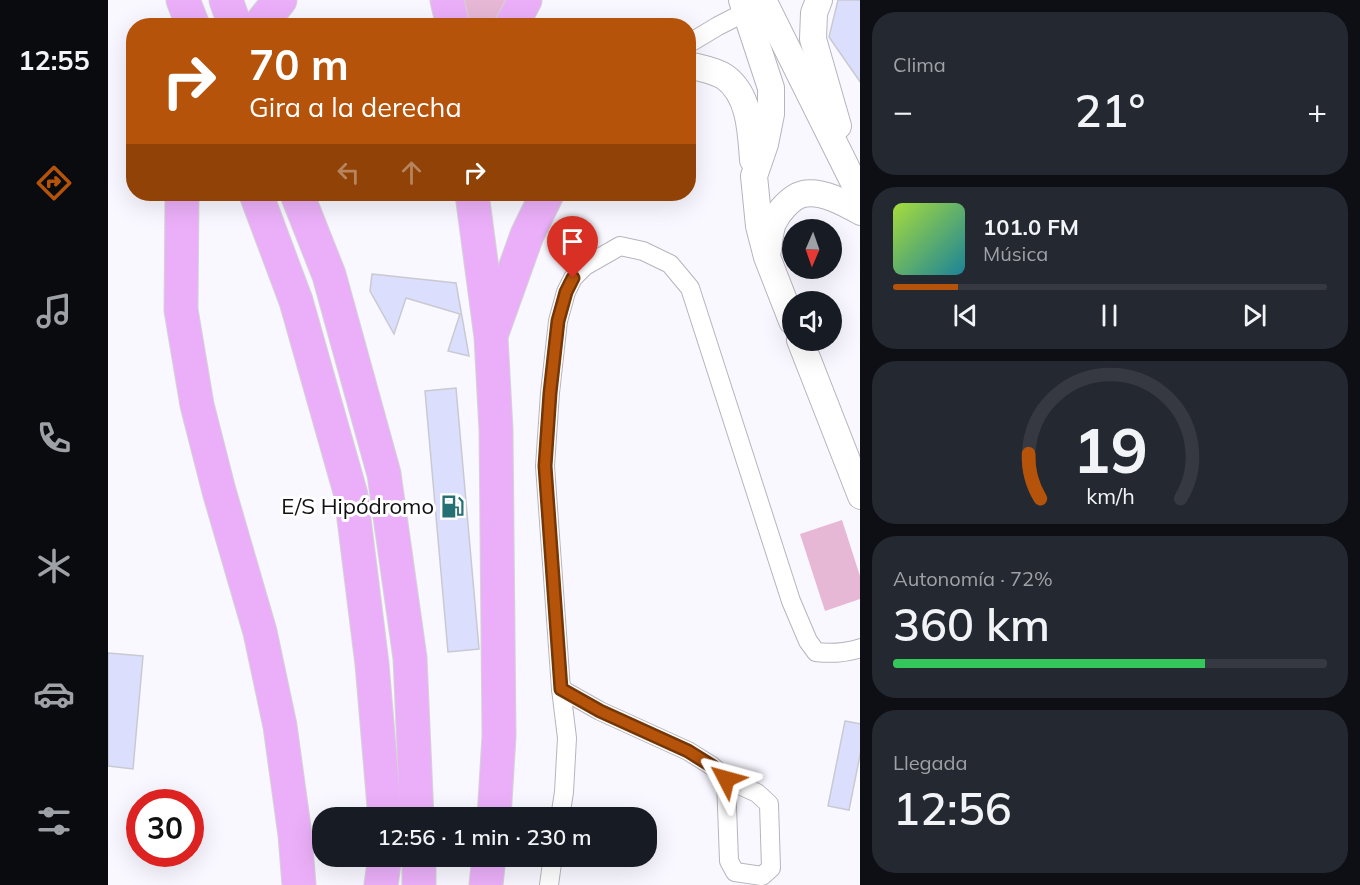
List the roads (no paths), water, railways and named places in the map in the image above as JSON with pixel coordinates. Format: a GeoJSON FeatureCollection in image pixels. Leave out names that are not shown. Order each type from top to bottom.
{"type":"FeatureCollection","features":[{"type":"Feature","properties":{"kind":"highway"},"geometry":{"type":"LineString","coordinates":[[183,0],[190,18]]}},
{"type":"Feature","properties":{"kind":"highway"},"geometry":{"type":"LineString","coordinates":[[226,0],[232,18]]}},
{"type":"Feature","properties":{"kind":"highway"},"geometry":{"type":"LineString","coordinates":[[447,0],[451,18]]}},
{"type":"Feature","properties":{"kind":"highway"},"geometry":{"type":"LineString","coordinates":[[515,18],[525,0]]}},
{"type":"Feature","properties":{"kind":"highway"},"geometry":{"type":"LineString","coordinates":[[181,201],[181,310],[197,405],[260,632],[280,726],[295,835],[299,885]]}},
{"type":"Feature","properties":{"kind":"highway"},"geometry":{"type":"LineString","coordinates":[[259,201],[296,301],[351,495],[372,664],[384,807]]}},
{"type":"Feature","properties":{"kind":"highway"},"geometry":{"type":"LineString","coordinates":[[300,201],[329,275],[384,474],[410,658],[417,807]]}},
{"type":"Feature","properties":{"kind":"highway"},"geometry":{"type":"LineString","coordinates":[[473,201],[490,337],[496,430],[499,736],[495,807]]}},
{"type":"Feature","properties":{"kind":"highway"},"geometry":{"type":"LineString","coordinates":[[490,337],[527,235],[544,201]]}},
{"type":"Feature","properties":{"kind":"highway"},"geometry":{"type":"LineString","coordinates":[[381,885],[383,867]]}},
{"type":"Feature","properties":{"kind":"highway"},"geometry":{"type":"LineString","coordinates":[[419,867],[419,885]]}},
{"type":"Feature","properties":{"kind":"highway"},"geometry":{"type":"LineString","coordinates":[[486,885],[488,867]]}},
{"type":"Feature","properties":{"kind":"main road"},"geometry":{"type":"LineString","coordinates":[[819,0],[814,13],[813,39],[840,130],[844,165]]}},
{"type":"Feature","properties":{"kind":"main road"},"geometry":{"type":"LineString","coordinates":[[756,3],[860,195]]}},
{"type":"Feature","properties":{"kind":"main road"},"geometry":{"type":"LineString","coordinates":[[754,176],[765,144],[771,114],[771,88],[756,3]]}},
{"type":"Feature","properties":{"kind":"main road"},"geometry":{"type":"LineString","coordinates":[[696,67],[725,77],[737,90],[745,106],[752,132],[759,226],[782,294]]}},
{"type":"Feature","properties":{"kind":"main road"},"geometry":{"type":"LineString","coordinates":[[768,257],[769,238],[774,221],[782,209],[802,194],[818,194],[848,204],[860,211]]}},
{"type":"Feature","properties":{"kind":"main road"},"geometry":{"type":"LineString","coordinates":[[804,351],[860,493]]}},
{"type":"Feature","properties":{"kind":"street"},"geometry":{"type":"LineString","coordinates":[[696,40],[756,3]]}},
{"type":"Feature","properties":{"kind":"street"},"geometry":{"type":"LineString","coordinates":[[562,807],[567,738],[561,689],[545,466],[550,393],[558,321],[566,292],[573,278],[585,266],[620,246],[643,251],[670,264],[690,288],[791,601],[808,641],[816,652],[831,654],[860,648]]}},
{"type":"Feature","properties":{"kind":"street"},"geometry":{"type":"LineString","coordinates":[[561,689],[600,711],[688,751],[712,766],[726,779],[757,793],[769,804],[771,868],[762,876],[735,872],[729,861],[726,779]]}},
{"type":"Feature","properties":{"kind":"street"},"geometry":{"type":"LineString","coordinates":[[549,885],[552,867]]}},
{"type":"Feature","properties":{"kind":"place","name":"E/S Hipódromo"},"geometry":{"type":"Point","coordinates":[452,506]}}]}
